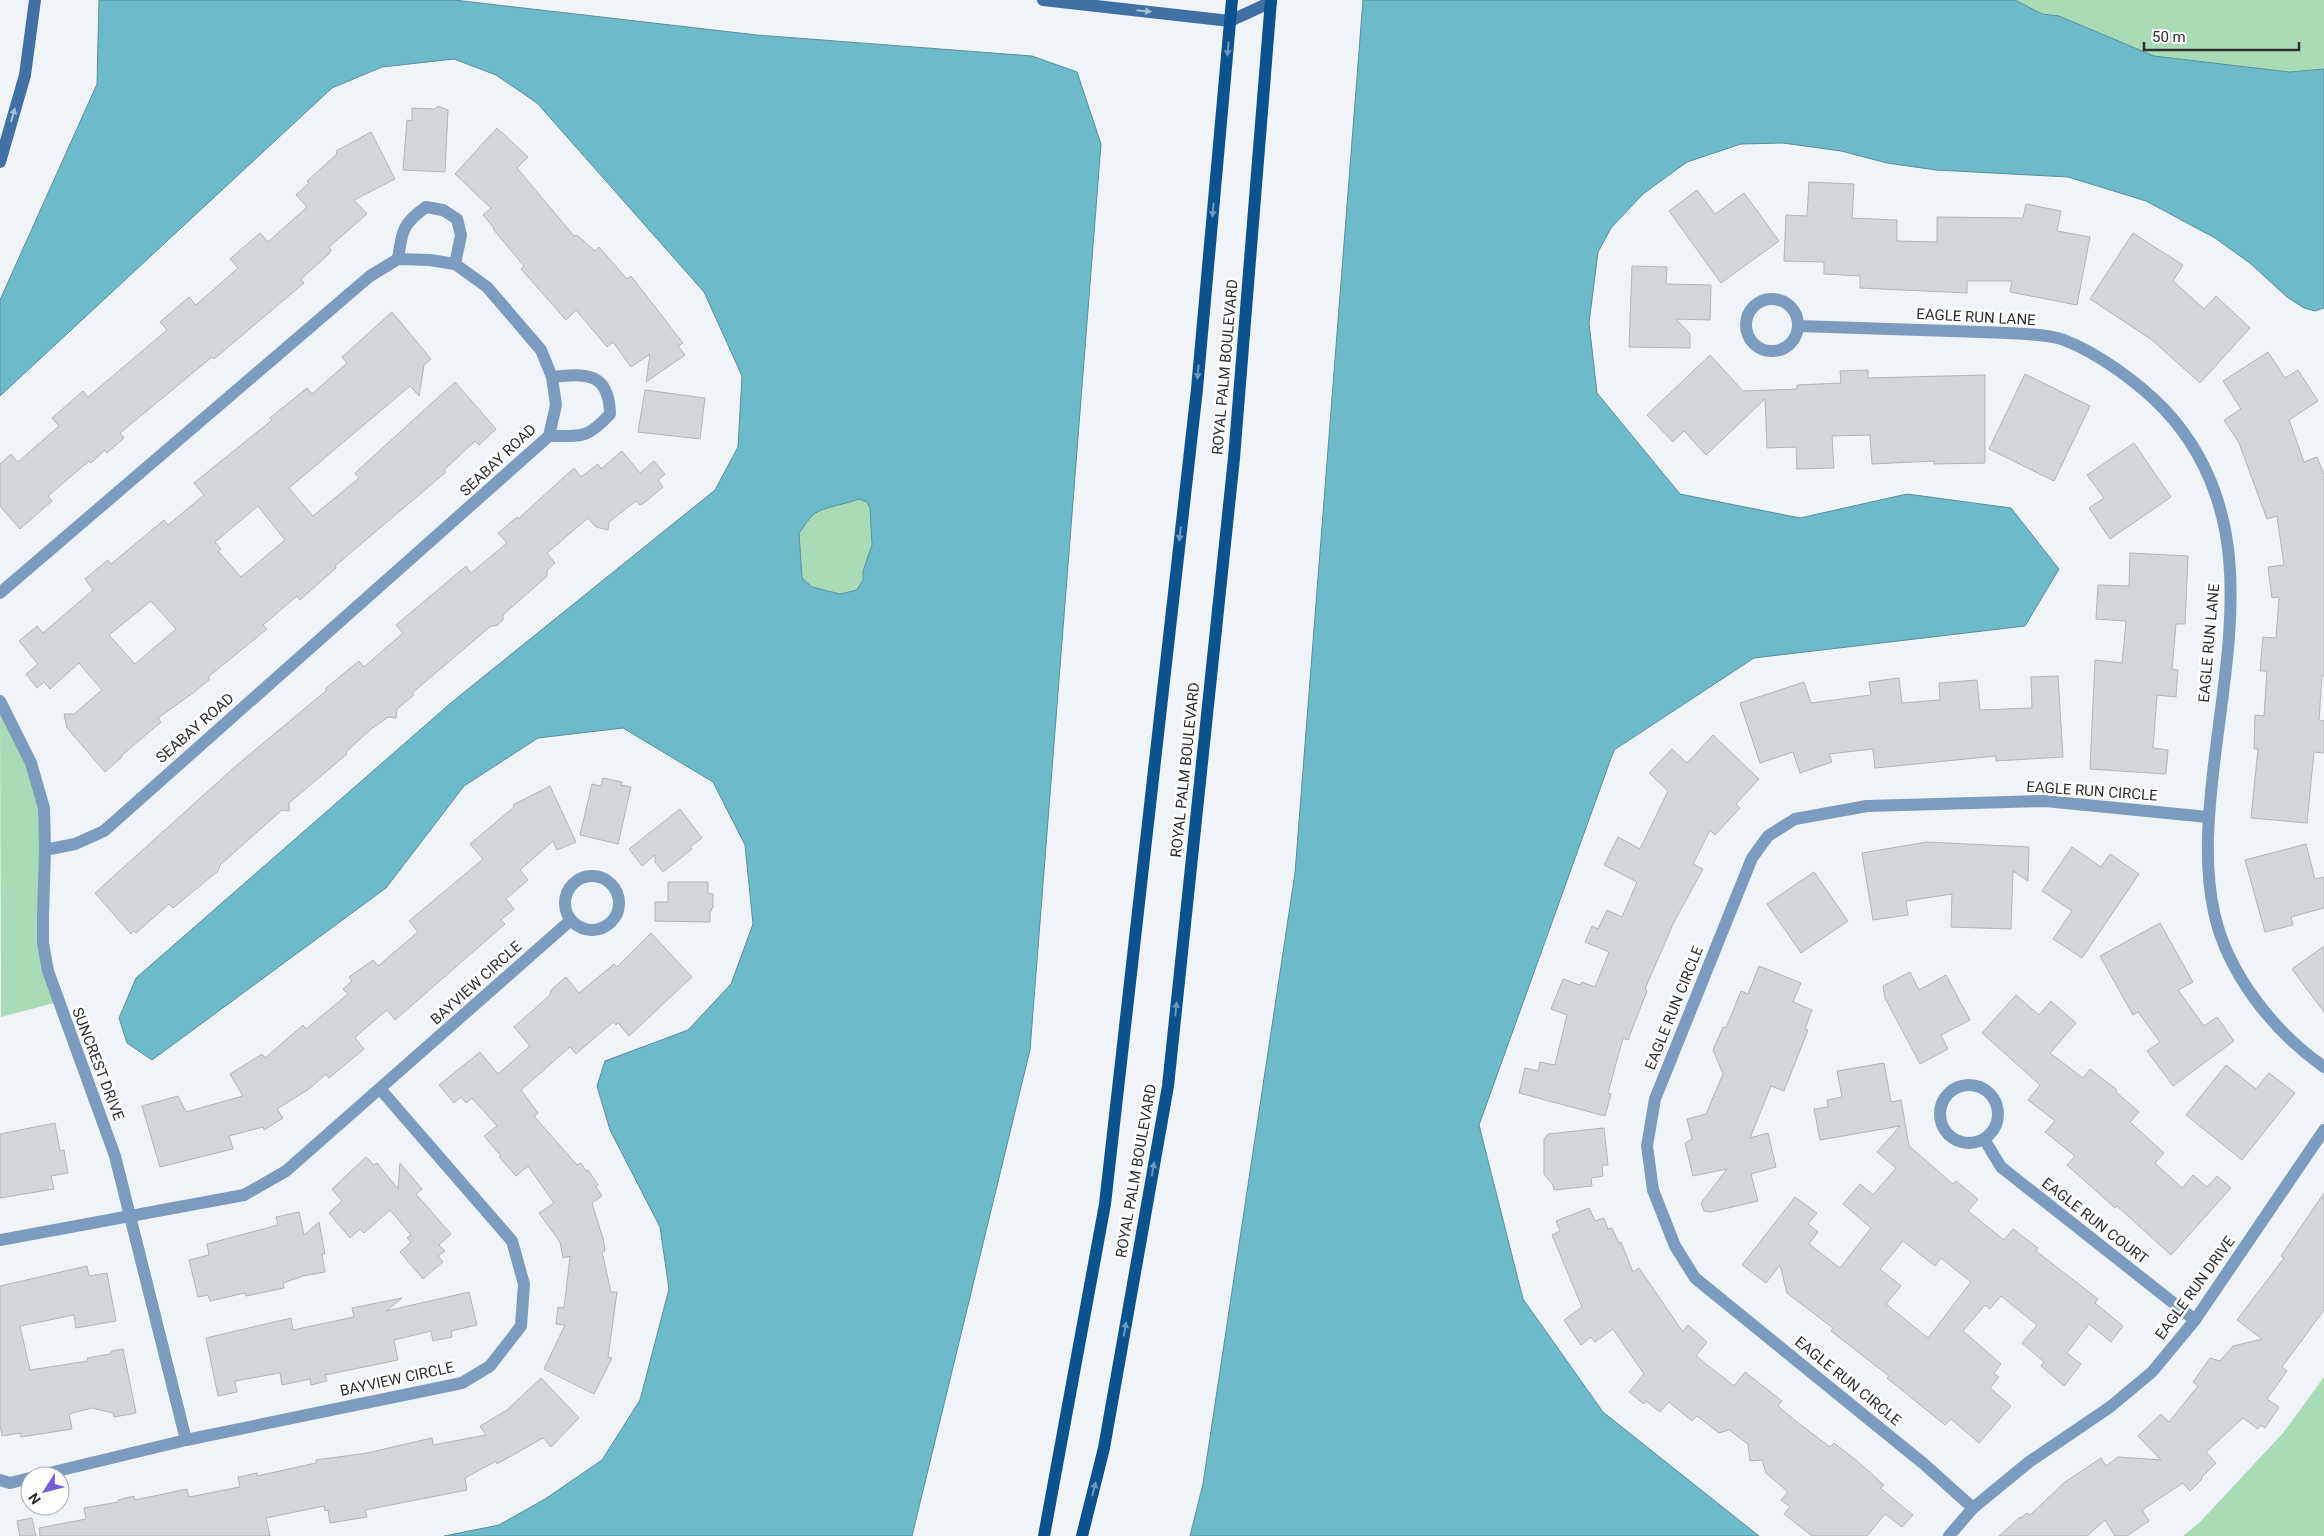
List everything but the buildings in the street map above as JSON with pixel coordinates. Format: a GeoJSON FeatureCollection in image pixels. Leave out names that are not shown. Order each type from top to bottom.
{"type":"FeatureCollection","features":[{"type":"Feature","properties":{"kind":"main road","name":"ROYAL PALM BOULEVARD"},"geometry":{"type":"LineString","coordinates":[[1044,1536],[1105,1204],[1197,389],[1232,0]]}},
{"type":"Feature","properties":{"kind":"main road","name":"ROYAL PALM BOULEVARD"},"geometry":{"type":"LineString","coordinates":[[1082,1536],[1104,1448],[1168,1086],[1234,458],[1270,1]]}},
{"type":"Feature","properties":{"kind":"street"},"geometry":{"type":"LineString","coordinates":[[0,162],[25,75],[35,0]]}},
{"type":"Feature","properties":{"kind":"street"},"geometry":{"type":"LineString","coordinates":[[1043,0],[1230,21],[1270,1]]}},
{"type":"Feature","properties":{"kind":"street"},"geometry":{"type":"LineString","coordinates":[[0,593],[370,276],[398,259],[403,229],[415,215],[426,207],[443,210],[457,220],[461,235],[454,264]]}},
{"type":"Feature","properties":{"kind":"street","name":"SEABAY ROAD"},"geometry":{"type":"LineString","coordinates":[[45,850],[76,844],[104,831],[550,436],[556,406],[552,377],[541,350],[487,287],[454,264],[430,260],[398,259]]}},
{"type":"Feature","properties":{"kind":"street"},"geometry":{"type":"LineString","coordinates":[[1773,299],[1783,301],[1791,307],[1796,315],[1798,326],[1796,336],[1790,344],[1782,349],[1772,351],[1762,349],[1754,343],[1748,334],[1746,324],[1754,306],[1763,300],[1773,299]]}},
{"type":"Feature","properties":{"kind":"street","name":"EAGLE RUN LANE"},"geometry":{"type":"LineString","coordinates":[[1798,326],[2005,333],[2062,339],[2112,366],[2150,395],[2179,426],[2203,462],[2222,507],[2230,554],[2232,600],[2208,816],[2208,863],[2214,912],[2231,960],[2259,1007],[2292,1041],[2324,1067]]}},
{"type":"Feature","properties":{"kind":"street"},"geometry":{"type":"LineString","coordinates":[[550,436],[581,436],[596,430],[610,414],[610,398],[601,382],[582,374],[552,377]]}},
{"type":"Feature","properties":{"kind":"street","name":"SUNCREST DRIVE"},"geometry":{"type":"LineString","coordinates":[[0,701],[31,763],[44,808],[43,916],[48,971],[106,1129],[130,1216],[186,1440]]}},
{"type":"Feature","properties":{"kind":"street","name":"EAGLE RUN CIRCLE"},"geometry":{"type":"LineString","coordinates":[[1974,1508],[1924,1464],[1695,1278],[1675,1246],[1653,1190],[1647,1146],[1656,1099],[1752,858],[1768,836],[1794,819],[1867,806],[2045,801],[2208,816]]}},
{"type":"Feature","properties":{"kind":"street"},"geometry":{"type":"LineString","coordinates":[[584,876],[595,876],[605,879],[613,885],[620,905],[616,916],[609,924],[600,929],[590,930],[579,926],[571,920],[566,910],[565,900],[568,890],[575,881],[584,876]]}},
{"type":"Feature","properties":{"kind":"street","name":"BAYVIEW CIRCLE"},"geometry":{"type":"LineString","coordinates":[[0,1240],[244,1195],[286,1171],[381,1090],[571,920]]}},
{"type":"Feature","properties":{"kind":"street"},"geometry":{"type":"LineString","coordinates":[[1965,1085],[1977,1086],[1987,1091],[1994,1099],[1998,1110],[1997,1122],[1992,1132],[1984,1139],[1973,1143],[1962,1142],[1952,1137],[1944,1129],[1940,1118],[1941,1107],[1946,1097],[1954,1089],[1965,1085]]}},
{"type":"Feature","properties":{"kind":"street","name":"BAYVIEW CIRCLE"},"geometry":{"type":"LineString","coordinates":[[70,1468],[186,1440],[462,1384],[490,1366],[521,1326],[524,1284],[512,1241],[381,1090]]}},
{"type":"Feature","properties":{"kind":"street","name":"EAGLE RUN DRIVE"},"geometry":{"type":"LineString","coordinates":[[1950,1536],[1974,1508],[2029,1462],[2110,1407],[2152,1372],[2196,1320],[2324,1130]]}},
{"type":"Feature","properties":{"kind":"street","name":"EAGLE RUN COURT"},"geometry":{"type":"LineString","coordinates":[[1984,1139],[2001,1168],[2196,1320]]}},
{"type":"Feature","properties":{"kind":"street"},"geometry":{"type":"LineString","coordinates":[[0,1480],[10,1482],[20,1480]]}},
{"type":"Feature","properties":{"kind":"green space"},"geometry":{"type":"Polygon","coordinates":[[[2015,0],[2324,0],[2324,69],[2289,72],[2154,56],[2059,16],[2042,14],[2015,0]]]}},
{"type":"Feature","properties":{"kind":"green space"},"geometry":{"type":"Polygon","coordinates":[[[859,499],[867,502],[870,508],[872,545],[863,571],[863,580],[857,590],[840,594],[812,587],[802,578],[799,533],[814,514],[829,507],[859,499]]]}},
{"type":"Feature","properties":{"kind":"green space"},"geometry":{"type":"Polygon","coordinates":[[[0,701],[44,808],[43,916],[58,1002],[1,1017],[0,701]]]}},
{"type":"Feature","properties":{"kind":"green space"},"geometry":{"type":"Polygon","coordinates":[[[2324,1377],[2324,1536],[2183,1536],[2200,1522],[2283,1433],[2324,1377]]]}},
{"type":"Feature","properties":{"kind":"water"},"geometry":{"type":"Polygon","coordinates":[[[99,0],[454,0],[757,35],[1032,56],[1077,72],[1101,144],[1030,1050],[912,1536],[444,1536],[499,1525],[545,1499],[602,1460],[640,1400],[669,1289],[660,1227],[610,1130],[597,1086],[605,1061],[688,1030],[731,984],[753,924],[745,845],[713,782],[623,728],[538,738],[464,786],[386,888],[152,1060],[127,1043],[119,1018],[136,978],[452,702],[715,490],[738,447],[742,376],[704,292],[537,103],[496,75],[454,59],[382,67],[332,88],[0,396],[0,300],[97,84],[99,0]],[[859,499],[818,512],[810,518],[799,533],[802,578],[812,587],[840,594],[857,590],[863,580],[863,571],[872,545],[870,508],[867,502],[859,499]]]}},
{"type":"Feature","properties":{"kind":"water"},"geometry":{"type":"Polygon","coordinates":[[[1363,0],[2015,0],[2042,14],[2059,16],[2154,56],[2289,72],[2324,69],[2324,308],[2315,311],[2304,308],[2287,297],[2251,264],[2215,238],[2146,201],[2068,177],[1936,170],[1887,163],[1841,151],[1783,143],[1741,144],[1687,162],[1643,194],[1611,228],[1598,252],[1589,323],[1597,393],[1680,494],[1800,518],[1907,494],[2011,508],[2059,569],[2025,626],[1754,658],[1614,750],[1479,1125],[1523,1299],[1603,1412],[1759,1536],[1190,1536],[1203,1484],[1295,873],[1363,0]]]}}]}
